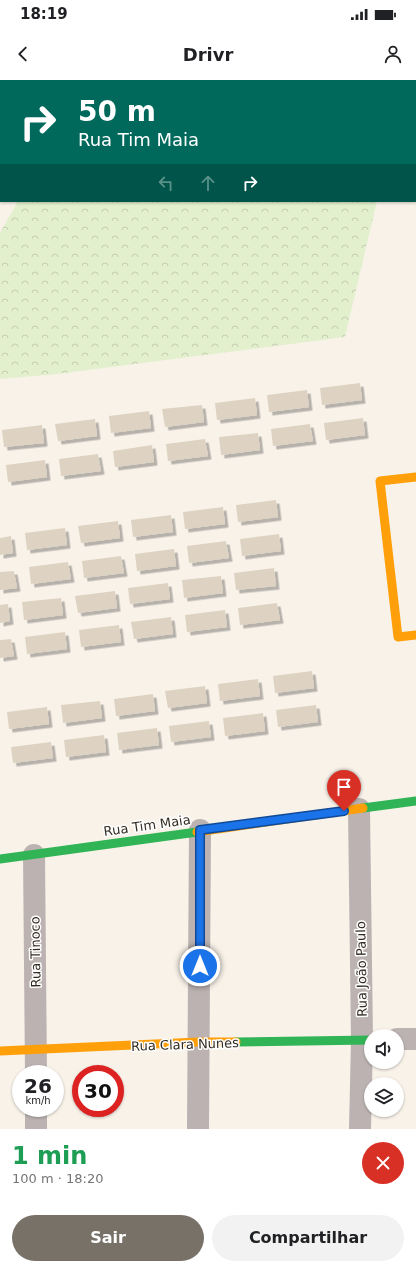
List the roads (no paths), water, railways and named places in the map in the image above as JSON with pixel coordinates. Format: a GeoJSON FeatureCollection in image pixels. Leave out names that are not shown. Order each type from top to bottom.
{"type":"FeatureCollection","features":[{"type":"Feature","properties":{"kind":"street"},"geometry":{"type":"LineString","coordinates":[[416,476],[380,481],[398,637],[416,635]]}},
{"type":"Feature","properties":{"kind":"street","name":"Rua Tim Maia"},"geometry":{"type":"LineString","coordinates":[[0,859],[416,801]]}},
{"type":"Feature","properties":{"kind":"street","name":"Rua João Paulo"},"geometry":{"type":"LineString","coordinates":[[359,809],[367,1029]]}},
{"type":"Feature","properties":{"kind":"street"},"geometry":{"type":"LineString","coordinates":[[198,1129],[200,830]]}},
{"type":"Feature","properties":{"kind":"street","name":"Rua Tinoco"},"geometry":{"type":"LineString","coordinates":[[34,855],[36,1065]]}},
{"type":"Feature","properties":{"kind":"street"},"geometry":{"type":"LineString","coordinates":[[404,1039],[416,1039]]}},
{"type":"Feature","properties":{"kind":"street","name":"Rua Clara Nunes"},"geometry":{"type":"LineString","coordinates":[[0,1052],[199,1042],[364,1040]]}},
{"type":"Feature","properties":{"kind":"street","name":"Rua João Paulo"},"geometry":{"type":"LineString","coordinates":[[360,1129],[365,1069]]}},
{"type":"Feature","properties":{"kind":"street"},"geometry":{"type":"LineString","coordinates":[[36,1117],[36,1129]]}}]}
